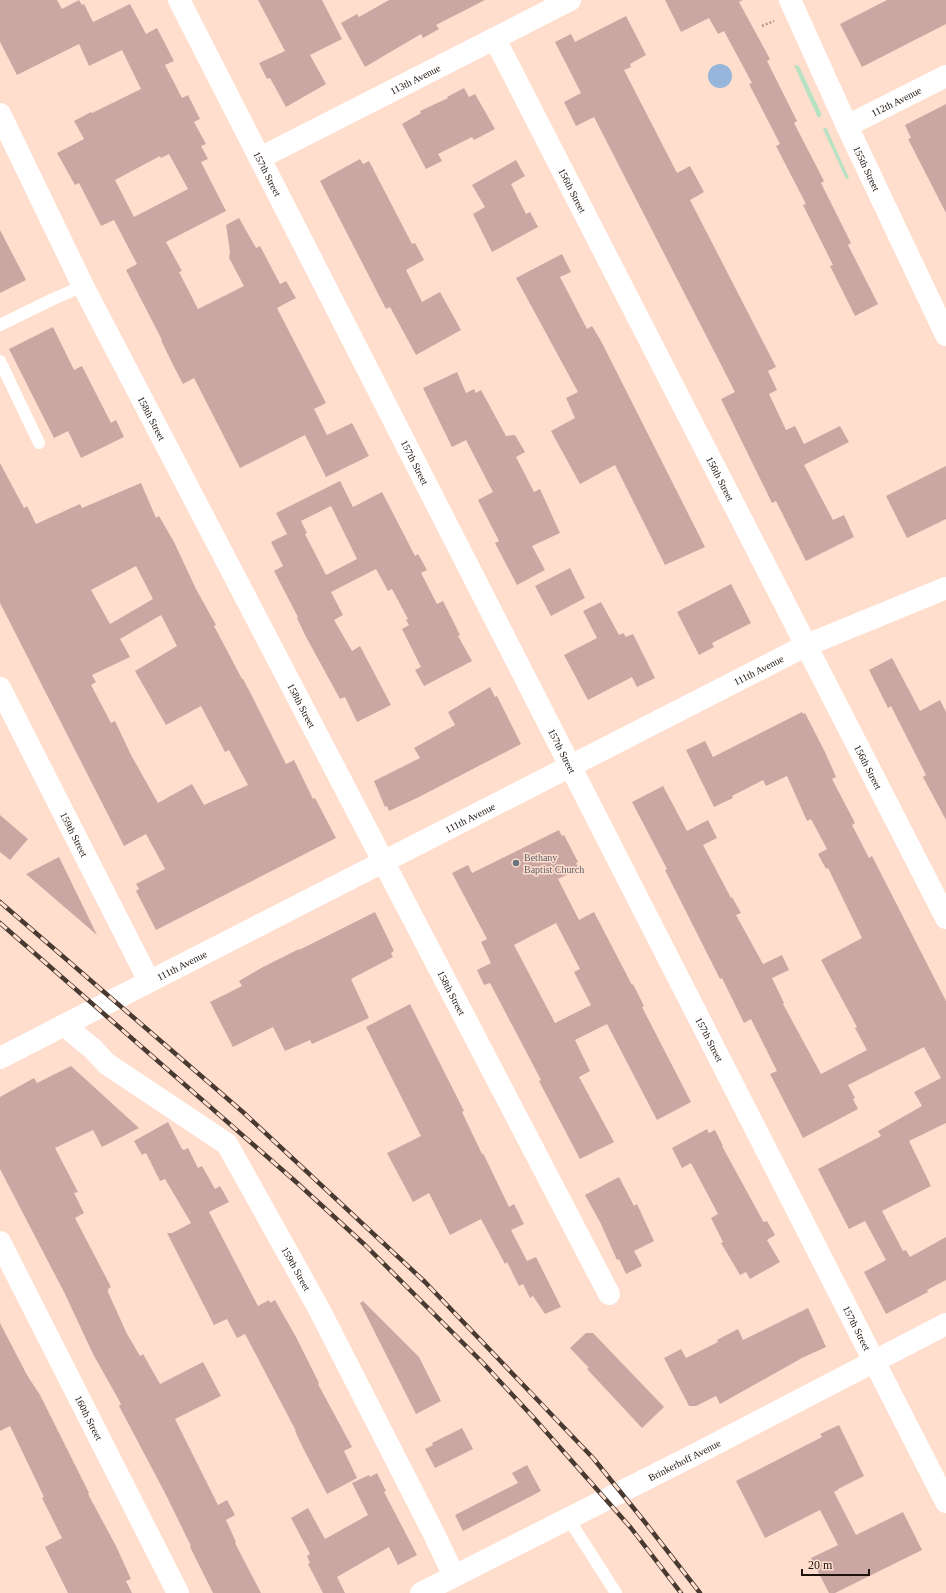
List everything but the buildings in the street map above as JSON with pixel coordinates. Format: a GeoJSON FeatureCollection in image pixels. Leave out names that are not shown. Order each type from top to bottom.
{"type":"FeatureCollection","features":[{"type":"Feature","properties":{"kind":"street","name":"157th Street"},"geometry":{"type":"LineString","coordinates":[[179,0],[946,1502]]}},
{"type":"Feature","properties":{"kind":"street","name":"113th Avenue"},"geometry":{"type":"LineString","coordinates":[[260,158],[570,0]]}},
{"type":"Feature","properties":{"kind":"street","name":"155th Street"},"geometry":{"type":"LineString","coordinates":[[790,0],[847,126],[946,335]]}},
{"type":"Feature","properties":{"kind":"street","name":"156th Street"},"geometry":{"type":"LineString","coordinates":[[495,39],[946,918]]}},
{"type":"Feature","properties":{"kind":"street","name":"112th Avenue"},"geometry":{"type":"LineString","coordinates":[[847,126],[946,76]]}},
{"type":"Feature","properties":{"kind":"street","name":"158th Street"},"geometry":{"type":"LineString","coordinates":[[0,114],[83,286],[610,1294]]}},
{"type":"Feature","properties":{"kind":"street","name":"111th Avenue"},"geometry":{"type":"LineString","coordinates":[[0,1058],[807,645],[946,588]]}},
{"type":"Feature","properties":{"kind":"street","name":"159th Street"},"geometry":{"type":"LineString","coordinates":[[0,688],[149,981]]}},
{"type":"Feature","properties":{"kind":"street","name":"159th Street"},"geometry":{"type":"LineString","coordinates":[[64,1025],[107,1064],[227,1144],[319,1309],[454,1576]]}},
{"type":"Feature","properties":{"kind":"street","name":"160th Street"},"geometry":{"type":"LineString","coordinates":[[0,1242],[178,1593]]}},
{"type":"Feature","properties":{"kind":"street","name":"Brinkerhoff Avenue"},"geometry":{"type":"LineString","coordinates":[[421,1593],[694,1455],[946,1324]]}},
{"type":"Feature","properties":{"kind":"lane"},"geometry":{"type":"LineString","coordinates":[[0,325],[83,286]]}},
{"type":"Feature","properties":{"kind":"lane"},"geometry":{"type":"LineString","coordinates":[[0,361],[39,443]]}},
{"type":"Feature","properties":{"kind":"lane"},"geometry":{"type":"LineString","coordinates":[[568,1518],[616,1593]]}},
{"type":"Feature","properties":{"kind":"path"},"geometry":{"type":"LineString","coordinates":[[762,26],[774,20]]}},
{"type":"Feature","properties":{"kind":"green space"},"geometry":{"type":"Polygon","coordinates":[[[794,65],[799,66],[822,115],[818,118],[794,65]]]}},
{"type":"Feature","properties":{"kind":"green space"},"geometry":{"type":"Polygon","coordinates":[[[826,127],[849,178],[846,179],[823,129],[826,127]]]}},
{"type":"Feature","properties":{"kind":"water"},"geometry":{"type":"Polygon","coordinates":[[[720,64],[729,67],[732,76],[729,85],[720,88],[711,85],[708,76],[711,67],[720,64]]]}},
{"type":"Feature","properties":{"kind":"railway"},"geometry":{"type":"LineString","coordinates":[[0,902],[244,1113],[425,1282],[593,1458],[700,1593]]}},
{"type":"Feature","properties":{"kind":"railway"},"geometry":{"type":"LineString","coordinates":[[0,923],[295,1181],[365,1245],[482,1362],[533,1417],[631,1528],[681,1593]]}},
{"type":"Feature","properties":{"kind":"place","name":"Bethany Baptist Church"},"geometry":{"type":"Point","coordinates":[516,863]}}]}
